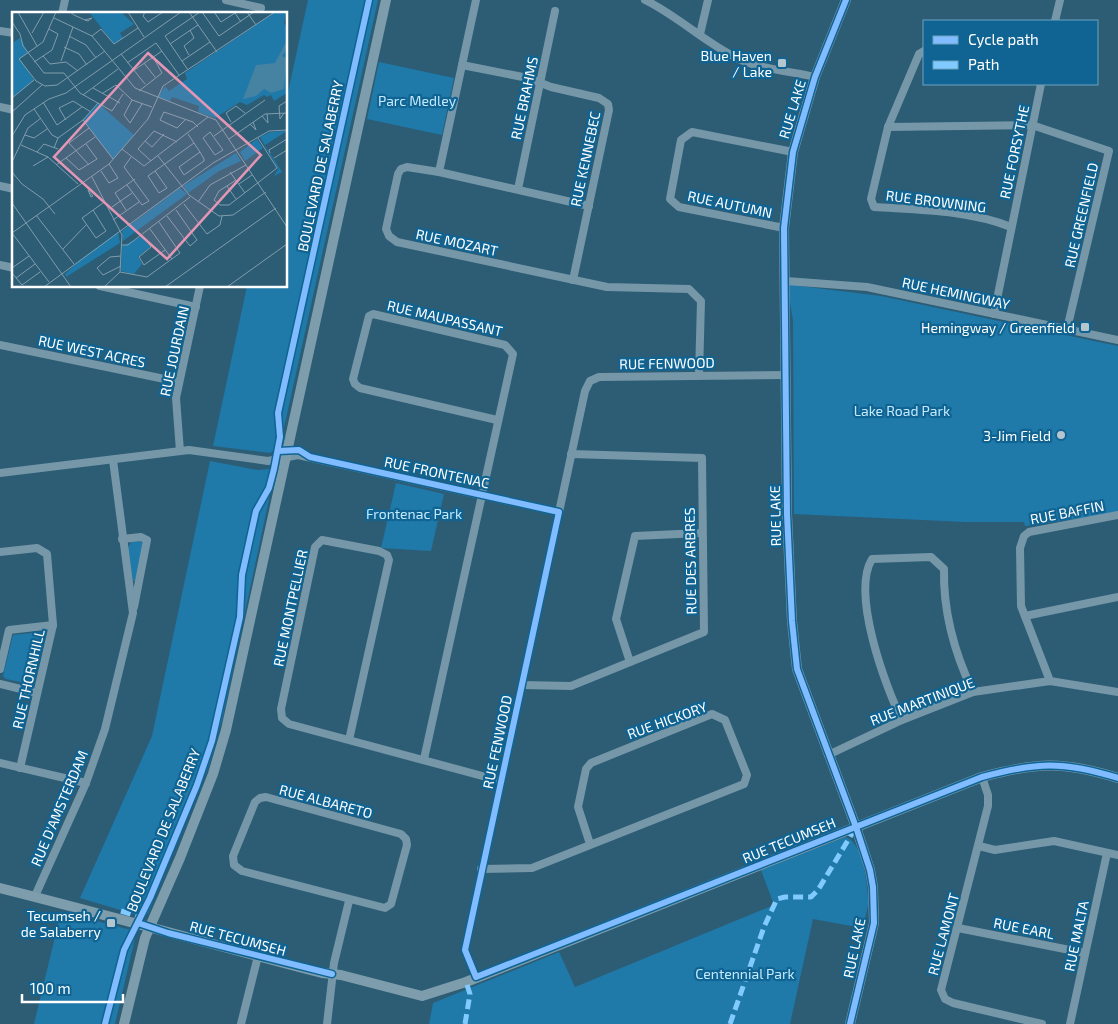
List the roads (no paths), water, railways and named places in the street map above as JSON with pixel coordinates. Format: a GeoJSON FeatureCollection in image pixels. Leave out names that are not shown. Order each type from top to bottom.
{"type":"FeatureCollection","features":[{"type":"Feature","properties":{"kind":"street"},"geometry":{"type":"LineString","coordinates":[[226,0],[261,7]]}},
{"type":"Feature","properties":{"kind":"street","name":"BOULEVARD DE SALABERRY"},"geometry":{"type":"LineString","coordinates":[[124,1024],[144,942],[180,858],[222,746],[386,0]]}},
{"type":"Feature","properties":{"kind":"street"},"geometry":{"type":"LineString","coordinates":[[438,172],[476,0]]}},
{"type":"Feature","properties":{"kind":"street"},"geometry":{"type":"LineString","coordinates":[[645,0],[744,61],[815,77]]}},
{"type":"Feature","properties":{"kind":"street"},"geometry":{"type":"LineString","coordinates":[[700,34],[708,0]]}},
{"type":"Feature","properties":{"kind":"street","name":"RUE LAKE"},"geometry":{"type":"LineString","coordinates":[[846,0],[815,77],[793,152],[784,228],[787,514],[792,621],[797,669],[856,827],[870,870],[874,923],[850,1024]]}},
{"type":"Feature","properties":{"kind":"street"},"geometry":{"type":"LineString","coordinates":[[1055,20],[1060,0]]}},
{"type":"Feature","properties":{"kind":"street","name":"RUE BRAHMS"},"geometry":{"type":"LineString","coordinates":[[518,189],[555,11]]}},
{"type":"Feature","properties":{"kind":"street","name":"RUE BROWNING"},"geometry":{"type":"LineString","coordinates":[[923,52],[919,54],[888,127],[872,199],[874,207],[954,213],[996,221],[1011,227]]}},
{"type":"Feature","properties":{"kind":"street","name":"RUE KENNEBEC"},"geometry":{"type":"LineString","coordinates":[[462,65],[528,78],[539,83],[599,98],[608,104],[609,110],[573,280]]}},
{"type":"Feature","properties":{"kind":"street","name":"RUE FORSYTHE"},"geometry":{"type":"LineString","coordinates":[[994,314],[1041,85]]}},
{"type":"Feature","properties":{"kind":"street","name":"RUE GREENFIELD"},"geometry":{"type":"LineString","coordinates":[[888,127],[1032,125],[1109,151],[1067,329]]}},
{"type":"Feature","properties":{"kind":"street","name":"RUE AUTUMN"},"geometry":{"type":"LineString","coordinates":[[784,228],[679,207],[670,199],[681,140],[692,132],[793,152]]}},
{"type":"Feature","properties":{"kind":"street","name":"RUE MOZART"},"geometry":{"type":"LineString","coordinates":[[588,206],[438,172],[406,168],[401,169],[386,229],[397,242],[607,287],[689,289],[701,301],[699,375]]}},
{"type":"Feature","properties":{"kind":"street","name":"RUE HEMINGWAY"},"geometry":{"type":"LineString","coordinates":[[786,281],[862,286],[1118,340]]}},
{"type":"Feature","properties":{"kind":"street"},"geometry":{"type":"LineString","coordinates":[[109,288],[196,307]]}},
{"type":"Feature","properties":{"kind":"street","name":"RUE JOURDAIN"},"geometry":{"type":"LineString","coordinates":[[180,451],[176,405],[179,382],[200,288]]}},
{"type":"Feature","properties":{"kind":"street","name":"RUE MAUPASSANT"},"geometry":{"type":"LineString","coordinates":[[424,759],[513,354],[505,345],[373,314],[369,316],[353,378],[355,384],[360,388],[497,420]]}},
{"type":"Feature","properties":{"kind":"street","name":"RUE WEST ACRES"},"geometry":{"type":"LineString","coordinates":[[0,345],[179,382]]}},
{"type":"Feature","properties":{"kind":"street","name":"RUE FENWOOD"},"geometry":{"type":"LineString","coordinates":[[476,976],[465,950],[571,454],[585,391],[590,381],[599,377],[786,375]]}},
{"type":"Feature","properties":{"kind":"street","name":"RUE FRONTENAC"},"geometry":{"type":"LineString","coordinates":[[0,473],[180,451],[202,451],[268,461],[298,455],[559,512]]}},
{"type":"Feature","properties":{"kind":"street","name":"RUE DES ARBRES"},"geometry":{"type":"LineString","coordinates":[[522,684],[571,686],[704,632],[702,458],[571,454]]}},
{"type":"Feature","properties":{"kind":"street","name":"RUE D'AMSTERDAM"},"geometry":{"type":"LineString","coordinates":[[113,460],[133,613]]}},
{"type":"Feature","properties":{"kind":"street","name":"RUE BAFFIN"},"geometry":{"type":"LineString","coordinates":[[1050,681],[1021,606],[1020,548],[1024,536],[1029,532],[1118,515]]}},
{"type":"Feature","properties":{"kind":"street"},"geometry":{"type":"LineString","coordinates":[[630,662],[616,619],[635,536],[702,533]]}},
{"type":"Feature","properties":{"kind":"street","name":"RUE D'AMSTERDAM"},"geometry":{"type":"LineString","coordinates":[[35,896],[86,783],[105,729],[133,613],[147,540],[141,537],[122,539]]}},
{"type":"Feature","properties":{"kind":"street","name":"RUE MONTPELLIER"},"geometry":{"type":"LineString","coordinates":[[350,740],[389,560],[387,555],[378,551],[322,540],[315,547],[281,709],[282,718],[288,724],[501,781]]}},
{"type":"Feature","properties":{"kind":"street","name":"RUE THORNHILL"},"geometry":{"type":"LineString","coordinates":[[0,552],[37,548],[47,554],[53,625],[20,768]]}},
{"type":"Feature","properties":{"kind":"street"},"geometry":{"type":"LineString","coordinates":[[902,720],[885,683],[873,647],[866,574],[872,559],[931,557],[944,569],[944,593],[948,626],[973,692]]}},
{"type":"Feature","properties":{"kind":"street"},"geometry":{"type":"LineString","coordinates":[[1025,616],[1118,597]]}},
{"type":"Feature","properties":{"kind":"street","name":"RUE THORNHILL"},"geometry":{"type":"LineString","coordinates":[[0,669],[10,630],[53,625]]}},
{"type":"Feature","properties":{"kind":"street","name":"RUE MARTINIQUE"},"geometry":{"type":"LineString","coordinates":[[828,755],[902,720],[973,692],[1050,681],[1118,692]]}},
{"type":"Feature","properties":{"kind":"street"},"geometry":{"type":"LineString","coordinates":[[0,684],[37,693]]}},
{"type":"Feature","properties":{"kind":"street","name":"RUE HICKORY"},"geometry":{"type":"LineString","coordinates":[[481,870],[532,868],[744,784],[747,775],[725,720],[712,714],[590,763],[586,768],[578,807],[590,844]]}},
{"type":"Feature","properties":{"kind":"street"},"geometry":{"type":"LineString","coordinates":[[0,763],[86,783]]}},
{"type":"Feature","properties":{"kind":"street","name":"RUE TECUMSEH"},"geometry":{"type":"LineString","coordinates":[[0,888],[258,956],[422,996],[466,982],[476,976],[982,777],[1016,768],[1056,764],[1091,769],[1118,778]]}},
{"type":"Feature","properties":{"kind":"street","name":"RUE LAMONT"},"geometry":{"type":"LineString","coordinates":[[982,777],[988,796],[988,806],[941,990],[945,999],[953,1003],[1042,1024]]}},
{"type":"Feature","properties":{"kind":"street","name":"RUE ALBARETO"},"geometry":{"type":"LineString","coordinates":[[266,797],[401,834],[406,839],[407,845],[391,904],[385,908],[349,901],[242,871],[234,865],[233,856],[254,802],[266,797]]}},
{"type":"Feature","properties":{"kind":"street"},"geometry":{"type":"LineString","coordinates":[[979,846],[994,850],[1054,841],[1118,855]]}},
{"type":"Feature","properties":{"kind":"street","name":"RUE MALTA"},"geometry":{"type":"LineString","coordinates":[[1070,1024],[1107,853]]}},
{"type":"Feature","properties":{"kind":"street"},"geometry":{"type":"LineString","coordinates":[[327,1024],[332,974],[349,901]]}},
{"type":"Feature","properties":{"kind":"street","name":"RUE EARL"},"geometry":{"type":"LineString","coordinates":[[958,928],[1085,953]]}},
{"type":"Feature","properties":{"kind":"street"},"geometry":{"type":"LineString","coordinates":[[241,1024],[258,956]]}},
{"type":"Feature","properties":{"kind":"place","name":"Blue Haven / Lake"},"geometry":{"type":"Point","coordinates":[782,63]}},
{"type":"Feature","properties":{"kind":"place","name":"Hemingway / Greenfield"},"geometry":{"type":"Point","coordinates":[1085,327]}},
{"type":"Feature","properties":{"kind":"place","name":"3-Jim Field"},"geometry":{"type":"Point","coordinates":[1061,435]}},
{"type":"Feature","properties":{"kind":"place","name":"Tecumseh / de Salaberry"},"geometry":{"type":"Point","coordinates":[111,923]}},
{"type":"Feature","properties":{"kind":"park label","name":"Parc Medley"},"geometry":{"type":"Point","coordinates":[417,100]}},
{"type":"Feature","properties":{"kind":"park label","name":"Lake Road Park"},"geometry":{"type":"Point","coordinates":[902,410]}},
{"type":"Feature","properties":{"kind":"park label","name":"Frontenac Park"},"geometry":{"type":"Point","coordinates":[414,513]}},
{"type":"Feature","properties":{"kind":"park label","name":"Centennial Park"},"geometry":{"type":"Point","coordinates":[745,973]}}]}
